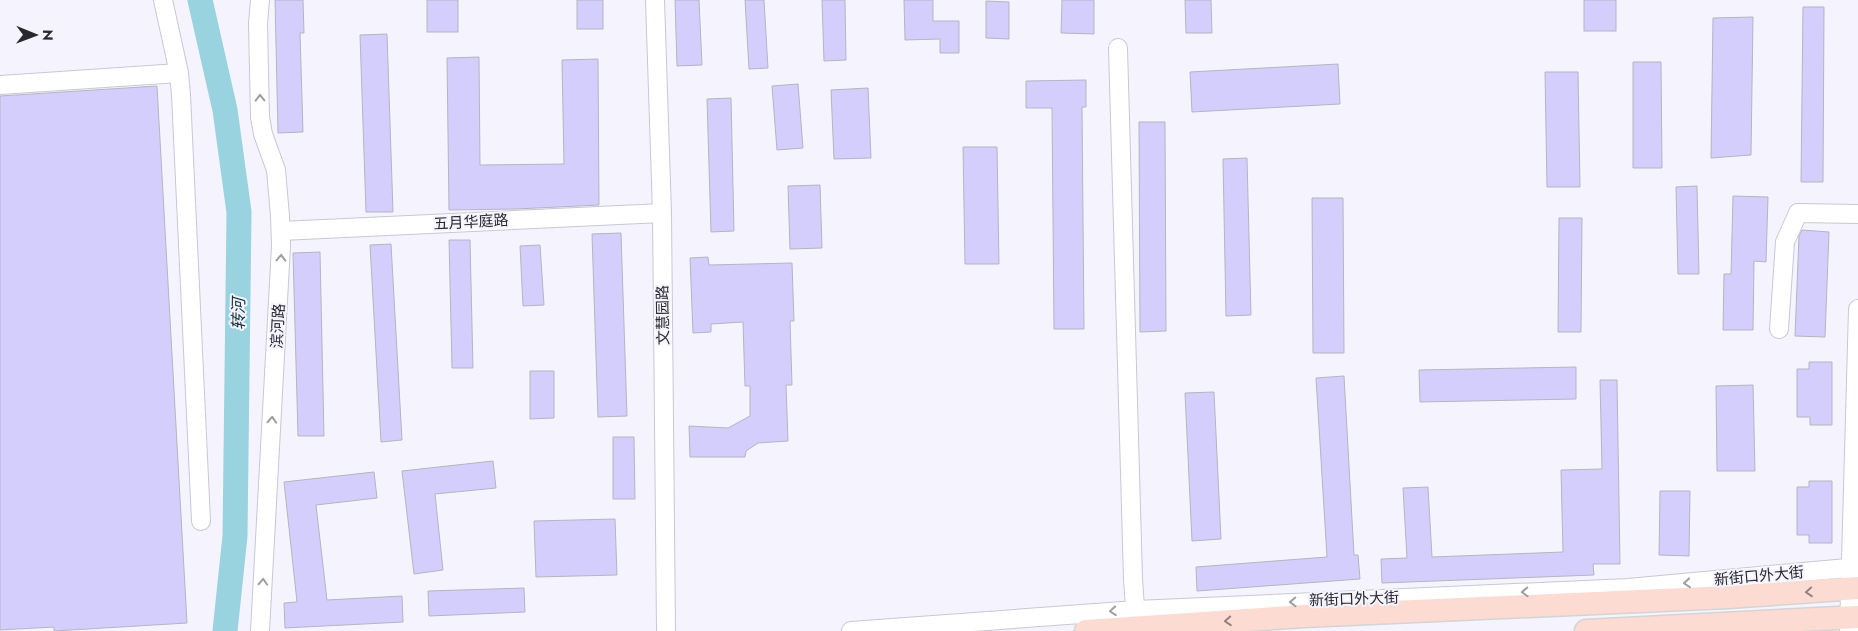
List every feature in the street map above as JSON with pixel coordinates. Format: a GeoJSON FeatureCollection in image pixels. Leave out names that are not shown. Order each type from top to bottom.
{"type":"FeatureCollection","features":[{"type":"Feature","properties":{"kind":"main road","name":"新街口外大街"},"geometry":{"type":"LineString","coordinates":[[1086,631],[1136,618],[1305,624],[1718,598],[1855,578]]}},
{"type":"Feature","properties":{"kind":"main road"},"geometry":{"type":"LineString","coordinates":[[1586,631],[1852,622]]}},
{"type":"Feature","properties":{"kind":"street"},"geometry":{"type":"LineString","coordinates":[[162,0],[179,73],[201,521]]}},
{"type":"Feature","properties":{"kind":"street"},"geometry":{"type":"LineString","coordinates":[[252,0],[258,24]]}},
{"type":"Feature","properties":{"kind":"street"},"geometry":{"type":"LineString","coordinates":[[258,24],[260,0]]}},
{"type":"Feature","properties":{"kind":"street","name":"文慧园路"},"geometry":{"type":"LineString","coordinates":[[655,0],[662,213],[666,631]]}},
{"type":"Feature","properties":{"kind":"street","name":"滨河路"},"geometry":{"type":"LineString","coordinates":[[258,24],[261,123],[276,170],[281,231],[279,303],[260,631]]}},
{"type":"Feature","properties":{"kind":"street"},"geometry":{"type":"LineString","coordinates":[[1118,48],[1132,559],[1136,618]]}},
{"type":"Feature","properties":{"kind":"street"},"geometry":{"type":"LineString","coordinates":[[0,85],[179,73]]}},
{"type":"Feature","properties":{"kind":"street","name":"五月华庭路"},"geometry":{"type":"LineString","coordinates":[[281,231],[662,213]]}},
{"type":"Feature","properties":{"kind":"street"},"geometry":{"type":"LineString","coordinates":[[1779,329],[1786,242],[1798,213],[1858,214]]}},
{"type":"Feature","properties":{"kind":"street"},"geometry":{"type":"LineString","coordinates":[[1852,622],[1855,578],[1858,309]]}},
{"type":"Feature","properties":{"kind":"street","name":"新街口外大街"},"geometry":{"type":"LineString","coordinates":[[851,631],[1136,618],[1628,588],[1855,578]]}},
{"type":"Feature","properties":{"kind":"building"},"geometry":{"type":"Polygon","coordinates":[[[275,0],[303,0],[304,33],[300,33],[303,132],[278,133],[275,0]]]}},
{"type":"Feature","properties":{"kind":"building"},"geometry":{"type":"Polygon","coordinates":[[[427,0],[458,0],[458,32],[427,32],[427,0]]]}},
{"type":"Feature","properties":{"kind":"building"},"geometry":{"type":"Polygon","coordinates":[[[577,0],[603,0],[603,29],[577,29],[577,0]]]}},
{"type":"Feature","properties":{"kind":"building"},"geometry":{"type":"Polygon","coordinates":[[[675,0],[699,0],[702,65],[677,66],[675,0]]]}},
{"type":"Feature","properties":{"kind":"building"},"geometry":{"type":"Polygon","coordinates":[[[745,0],[764,0],[768,68],[749,69],[745,0]]]}},
{"type":"Feature","properties":{"kind":"building"},"geometry":{"type":"Polygon","coordinates":[[[822,0],[845,0],[846,60],[824,61],[822,0]]]}},
{"type":"Feature","properties":{"kind":"building"},"geometry":{"type":"Polygon","coordinates":[[[904,0],[933,0],[933,21],[959,21],[959,53],[940,53],[940,39],[905,40],[904,0]]]}},
{"type":"Feature","properties":{"kind":"building"},"geometry":{"type":"Polygon","coordinates":[[[1062,0],[1094,0],[1094,34],[1061,33],[1062,0]]]}},
{"type":"Feature","properties":{"kind":"building"},"geometry":{"type":"Polygon","coordinates":[[[1185,0],[1211,0],[1212,33],[1186,33],[1185,0]]]}},
{"type":"Feature","properties":{"kind":"building"},"geometry":{"type":"Polygon","coordinates":[[[1584,0],[1616,0],[1616,31],[1584,31],[1584,0]]]}},
{"type":"Feature","properties":{"kind":"building"},"geometry":{"type":"Polygon","coordinates":[[[986,1],[1009,2],[1009,39],[986,38],[986,1]]]}},
{"type":"Feature","properties":{"kind":"building"},"geometry":{"type":"Polygon","coordinates":[[[1803,7],[1824,7],[1823,182],[1801,182],[1803,7]]]}},
{"type":"Feature","properties":{"kind":"building"},"geometry":{"type":"Polygon","coordinates":[[[1753,17],[1751,155],[1711,158],[1713,18],[1753,17]]]}},
{"type":"Feature","properties":{"kind":"building"},"geometry":{"type":"Polygon","coordinates":[[[387,34],[393,212],[366,212],[360,35],[387,34]]]}},
{"type":"Feature","properties":{"kind":"building"},"geometry":{"type":"Polygon","coordinates":[[[479,57],[480,165],[564,164],[562,60],[598,59],[599,205],[449,210],[447,58],[479,57]]]}},
{"type":"Feature","properties":{"kind":"building"},"geometry":{"type":"Polygon","coordinates":[[[1633,62],[1661,62],[1662,168],[1633,168],[1633,62]]]}},
{"type":"Feature","properties":{"kind":"building"},"geometry":{"type":"Polygon","coordinates":[[[1338,64],[1340,104],[1192,112],[1190,72],[1338,64]]]}},
{"type":"Feature","properties":{"kind":"building"},"geometry":{"type":"Polygon","coordinates":[[[1545,72],[1578,72],[1580,187],[1547,187],[1545,72]]]}},
{"type":"Feature","properties":{"kind":"building"},"geometry":{"type":"Polygon","coordinates":[[[1086,80],[1086,107],[1082,107],[1084,329],[1054,329],[1052,108],[1026,108],[1026,81],[1086,80]]]}},
{"type":"Feature","properties":{"kind":"building"},"geometry":{"type":"Polygon","coordinates":[[[798,84],[803,148],[777,150],[772,86],[798,84]]]}},
{"type":"Feature","properties":{"kind":"building"},"geometry":{"type":"Polygon","coordinates":[[[157,86],[187,623],[54,631],[54,627],[0,630],[0,96],[157,86]]]}},
{"type":"Feature","properties":{"kind":"building"},"geometry":{"type":"Polygon","coordinates":[[[868,88],[871,158],[834,159],[831,90],[868,88]]]}},
{"type":"Feature","properties":{"kind":"building"},"geometry":{"type":"Polygon","coordinates":[[[731,98],[734,231],[711,232],[707,99],[731,98]]]}},
{"type":"Feature","properties":{"kind":"building"},"geometry":{"type":"Polygon","coordinates":[[[1139,122],[1165,122],[1166,331],[1140,332],[1139,122]]]}},
{"type":"Feature","properties":{"kind":"building"},"geometry":{"type":"Polygon","coordinates":[[[963,147],[997,147],[999,264],[965,264],[963,147]]]}},
{"type":"Feature","properties":{"kind":"building"},"geometry":{"type":"Polygon","coordinates":[[[1247,158],[1251,315],[1226,316],[1223,159],[1247,158]]]}},
{"type":"Feature","properties":{"kind":"building"},"geometry":{"type":"Polygon","coordinates":[[[820,185],[822,248],[790,249],[788,186],[820,185]]]}},
{"type":"Feature","properties":{"kind":"building"},"geometry":{"type":"Polygon","coordinates":[[[1697,186],[1699,274],[1678,274],[1676,187],[1697,186]]]}},
{"type":"Feature","properties":{"kind":"building"},"geometry":{"type":"Polygon","coordinates":[[[1733,196],[1768,197],[1766,262],[1754,261],[1753,330],[1723,330],[1724,274],[1731,274],[1733,196]]]}},
{"type":"Feature","properties":{"kind":"building"},"geometry":{"type":"Polygon","coordinates":[[[1312,198],[1343,198],[1344,353],[1313,353],[1312,198]]]}},
{"type":"Feature","properties":{"kind":"building"},"geometry":{"type":"Polygon","coordinates":[[[1559,218],[1582,218],[1581,332],[1558,332],[1559,218]]]}},
{"type":"Feature","properties":{"kind":"building"},"geometry":{"type":"Polygon","coordinates":[[[1802,230],[1829,232],[1825,337],[1795,336],[1799,236],[1802,230]]]}},
{"type":"Feature","properties":{"kind":"building"},"geometry":{"type":"Polygon","coordinates":[[[621,233],[627,416],[598,417],[592,234],[621,233]]]}},
{"type":"Feature","properties":{"kind":"building"},"geometry":{"type":"Polygon","coordinates":[[[449,240],[470,240],[473,368],[452,368],[449,240]]]}},
{"type":"Feature","properties":{"kind":"building"},"geometry":{"type":"Polygon","coordinates":[[[391,244],[402,440],[381,442],[370,245],[391,244]]]}},
{"type":"Feature","properties":{"kind":"building"},"geometry":{"type":"Polygon","coordinates":[[[540,245],[544,305],[523,306],[520,246],[540,245]]]}},
{"type":"Feature","properties":{"kind":"building"},"geometry":{"type":"Polygon","coordinates":[[[320,252],[324,436],[298,436],[293,253],[320,252]]]}},
{"type":"Feature","properties":{"kind":"building"},"geometry":{"type":"Polygon","coordinates":[[[708,257],[709,265],[792,263],[794,321],[790,321],[792,385],[786,385],[788,441],[758,443],[746,451],[745,457],[690,457],[689,426],[728,428],[750,416],[750,386],[745,386],[743,322],[711,324],[711,332],[693,333],[690,258],[708,257]]]}},
{"type":"Feature","properties":{"kind":"building"},"geometry":{"type":"Polygon","coordinates":[[[1809,362],[1832,362],[1832,425],[1810,425],[1810,417],[1797,417],[1797,369],[1809,369],[1809,362]]]}},
{"type":"Feature","properties":{"kind":"building"},"geometry":{"type":"Polygon","coordinates":[[[1576,367],[1576,399],[1420,402],[1419,370],[1576,367]]]}},
{"type":"Feature","properties":{"kind":"building"},"geometry":{"type":"Polygon","coordinates":[[[530,371],[554,371],[554,418],[530,419],[530,371]]]}},
{"type":"Feature","properties":{"kind":"building"},"geometry":{"type":"Polygon","coordinates":[[[1344,376],[1354,555],[1358,555],[1360,579],[1197,591],[1196,567],[1327,557],[1316,378],[1344,376]]]}},
{"type":"Feature","properties":{"kind":"building"},"geometry":{"type":"Polygon","coordinates":[[[1600,380],[1617,380],[1620,564],[1593,564],[1594,575],[1382,583],[1381,559],[1407,558],[1403,488],[1428,487],[1432,557],[1563,552],[1561,470],[1602,469],[1600,380]]]}},
{"type":"Feature","properties":{"kind":"building"},"geometry":{"type":"Polygon","coordinates":[[[1753,385],[1755,471],[1717,471],[1716,386],[1753,385]]]}},
{"type":"Feature","properties":{"kind":"building"},"geometry":{"type":"Polygon","coordinates":[[[1214,392],[1221,539],[1192,541],[1185,393],[1214,392]]]}},
{"type":"Feature","properties":{"kind":"building"},"geometry":{"type":"Polygon","coordinates":[[[613,437],[634,437],[635,499],[613,499],[613,437]]]}},
{"type":"Feature","properties":{"kind":"building"},"geometry":{"type":"Polygon","coordinates":[[[493,461],[496,488],[435,494],[443,570],[414,574],[402,471],[493,461]]]}},
{"type":"Feature","properties":{"kind":"building"},"geometry":{"type":"Polygon","coordinates":[[[374,472],[377,498],[316,505],[327,600],[402,596],[403,622],[285,628],[284,603],[297,602],[284,482],[374,472]]]}},
{"type":"Feature","properties":{"kind":"building"},"geometry":{"type":"Polygon","coordinates":[[[1809,481],[1832,481],[1832,543],[1809,543],[1809,535],[1797,535],[1797,487],[1809,487],[1809,481]]]}},
{"type":"Feature","properties":{"kind":"building"},"geometry":{"type":"Polygon","coordinates":[[[1660,491],[1690,491],[1689,556],[1659,555],[1660,491]]]}},
{"type":"Feature","properties":{"kind":"building"},"geometry":{"type":"Polygon","coordinates":[[[615,519],[617,575],[536,577],[534,521],[615,519]]]}},
{"type":"Feature","properties":{"kind":"building"},"geometry":{"type":"Polygon","coordinates":[[[524,588],[525,612],[429,616],[428,591],[524,588]]]}},
{"type":"Feature","properties":{"kind":"waterway","name":"转河"},"geometry":{"type":"LineString","coordinates":[[200,0],[225,110],[239,212],[235,536],[225,631]]}}]}
